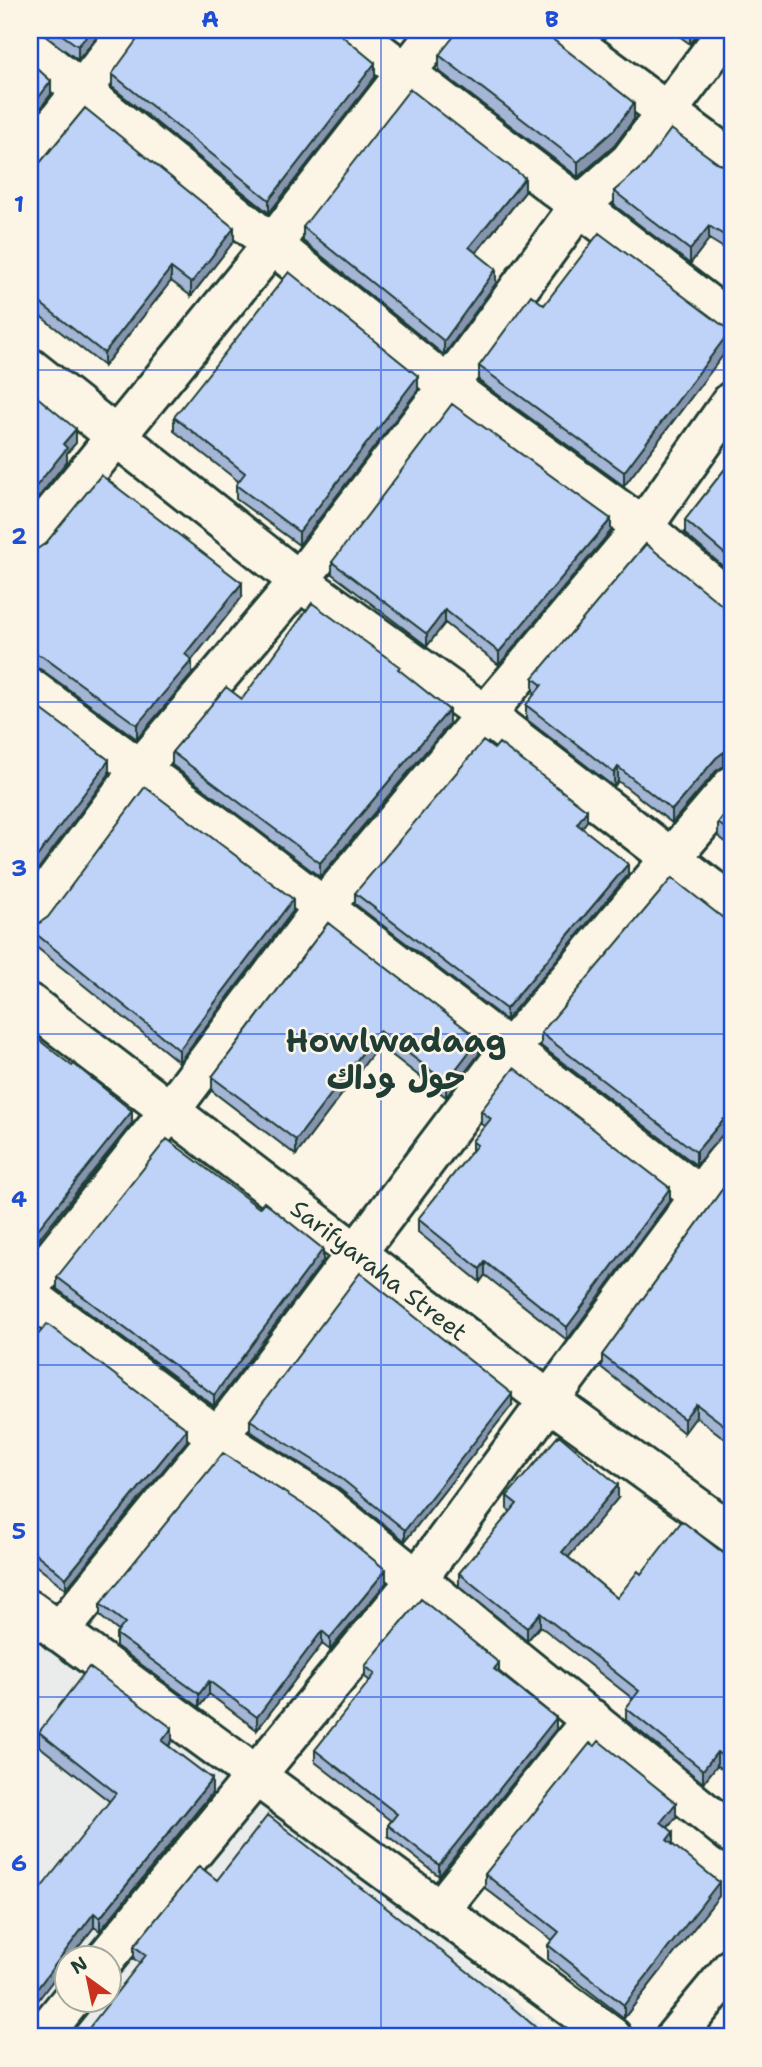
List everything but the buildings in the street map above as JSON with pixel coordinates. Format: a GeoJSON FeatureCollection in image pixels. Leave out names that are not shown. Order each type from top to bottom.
{"type":"FeatureCollection","features":[{"type":"Feature","properties":{"kind":"street"},"geometry":{"type":"LineString","coordinates":[[30,157],[129,30]]}},
{"type":"Feature","properties":{"kind":"street"},"geometry":{"type":"LineString","coordinates":[[350,30],[732,323]]}},
{"type":"Feature","properties":{"kind":"street"},"geometry":{"type":"LineString","coordinates":[[30,542],[115,434],[272,245],[439,30]]}},
{"type":"Feature","properties":{"kind":"street"},"geometry":{"type":"LineString","coordinates":[[556,30],[732,160]]}},
{"type":"Feature","properties":{"kind":"street"},"geometry":{"type":"LineString","coordinates":[[30,916],[140,769],[299,582],[448,386],[580,205],[630,161],[728,30]]}},
{"type":"Feature","properties":{"kind":"street"},"geometry":{"type":"LineString","coordinates":[[30,49],[448,386],[643,527],[732,602]]}},
{"type":"Feature","properties":{"kind":"street"},"geometry":{"type":"LineString","coordinates":[[30,368],[299,582],[484,714],[673,856],[732,905]]}},
{"type":"Feature","properties":{"kind":"street"},"geometry":{"type":"LineString","coordinates":[[30,1287],[169,1112],[322,909],[643,527],[732,401]]}},
{"type":"Feature","properties":{"kind":"street"},"geometry":{"type":"LineString","coordinates":[[30,688],[699,1195]]}},
{"type":"Feature","properties":{"kind":"street"},"geometry":{"type":"LineString","coordinates":[[612,2037],[439,1912],[258,1775],[44,1621],[218,1437],[509,1050],[732,786]]}},
{"type":"Feature","properties":{"kind":"street","name":"Sarifyaraha Street"},"geometry":{"type":"LineString","coordinates":[[30,1004],[169,1112],[359,1252],[548,1400],[732,1533]]}},
{"type":"Feature","properties":{"kind":"street"},"geometry":{"type":"LineString","coordinates":[[118,1944],[418,1578],[732,1153]]}},
{"type":"Feature","properties":{"kind":"street"},"geometry":{"type":"LineString","coordinates":[[30,1296],[218,1437],[325,1506],[418,1578],[732,1834]]}},
{"type":"Feature","properties":{"kind":"street"},"geometry":{"type":"LineString","coordinates":[[439,1912],[592,1719]]}},
{"type":"Feature","properties":{"kind":"street"},"geometry":{"type":"LineString","coordinates":[[675,2037],[732,1968]]}},
{"type":"Feature","properties":{"kind":"street"},"geometry":{"type":"LineString","coordinates":[[41,2037],[60,2014]]}},
{"type":"Feature","properties":{"kind":"shaded area"},"geometry":{"type":"Polygon","coordinates":[[[30,1627],[415,1913],[556,2037],[30,2037],[30,1627]]]}},
{"type":"Feature","properties":{"kind":"district","name":"Howlwadaag حول وداك"},"geometry":{"type":"Point","coordinates":[396,1058]}}]}
